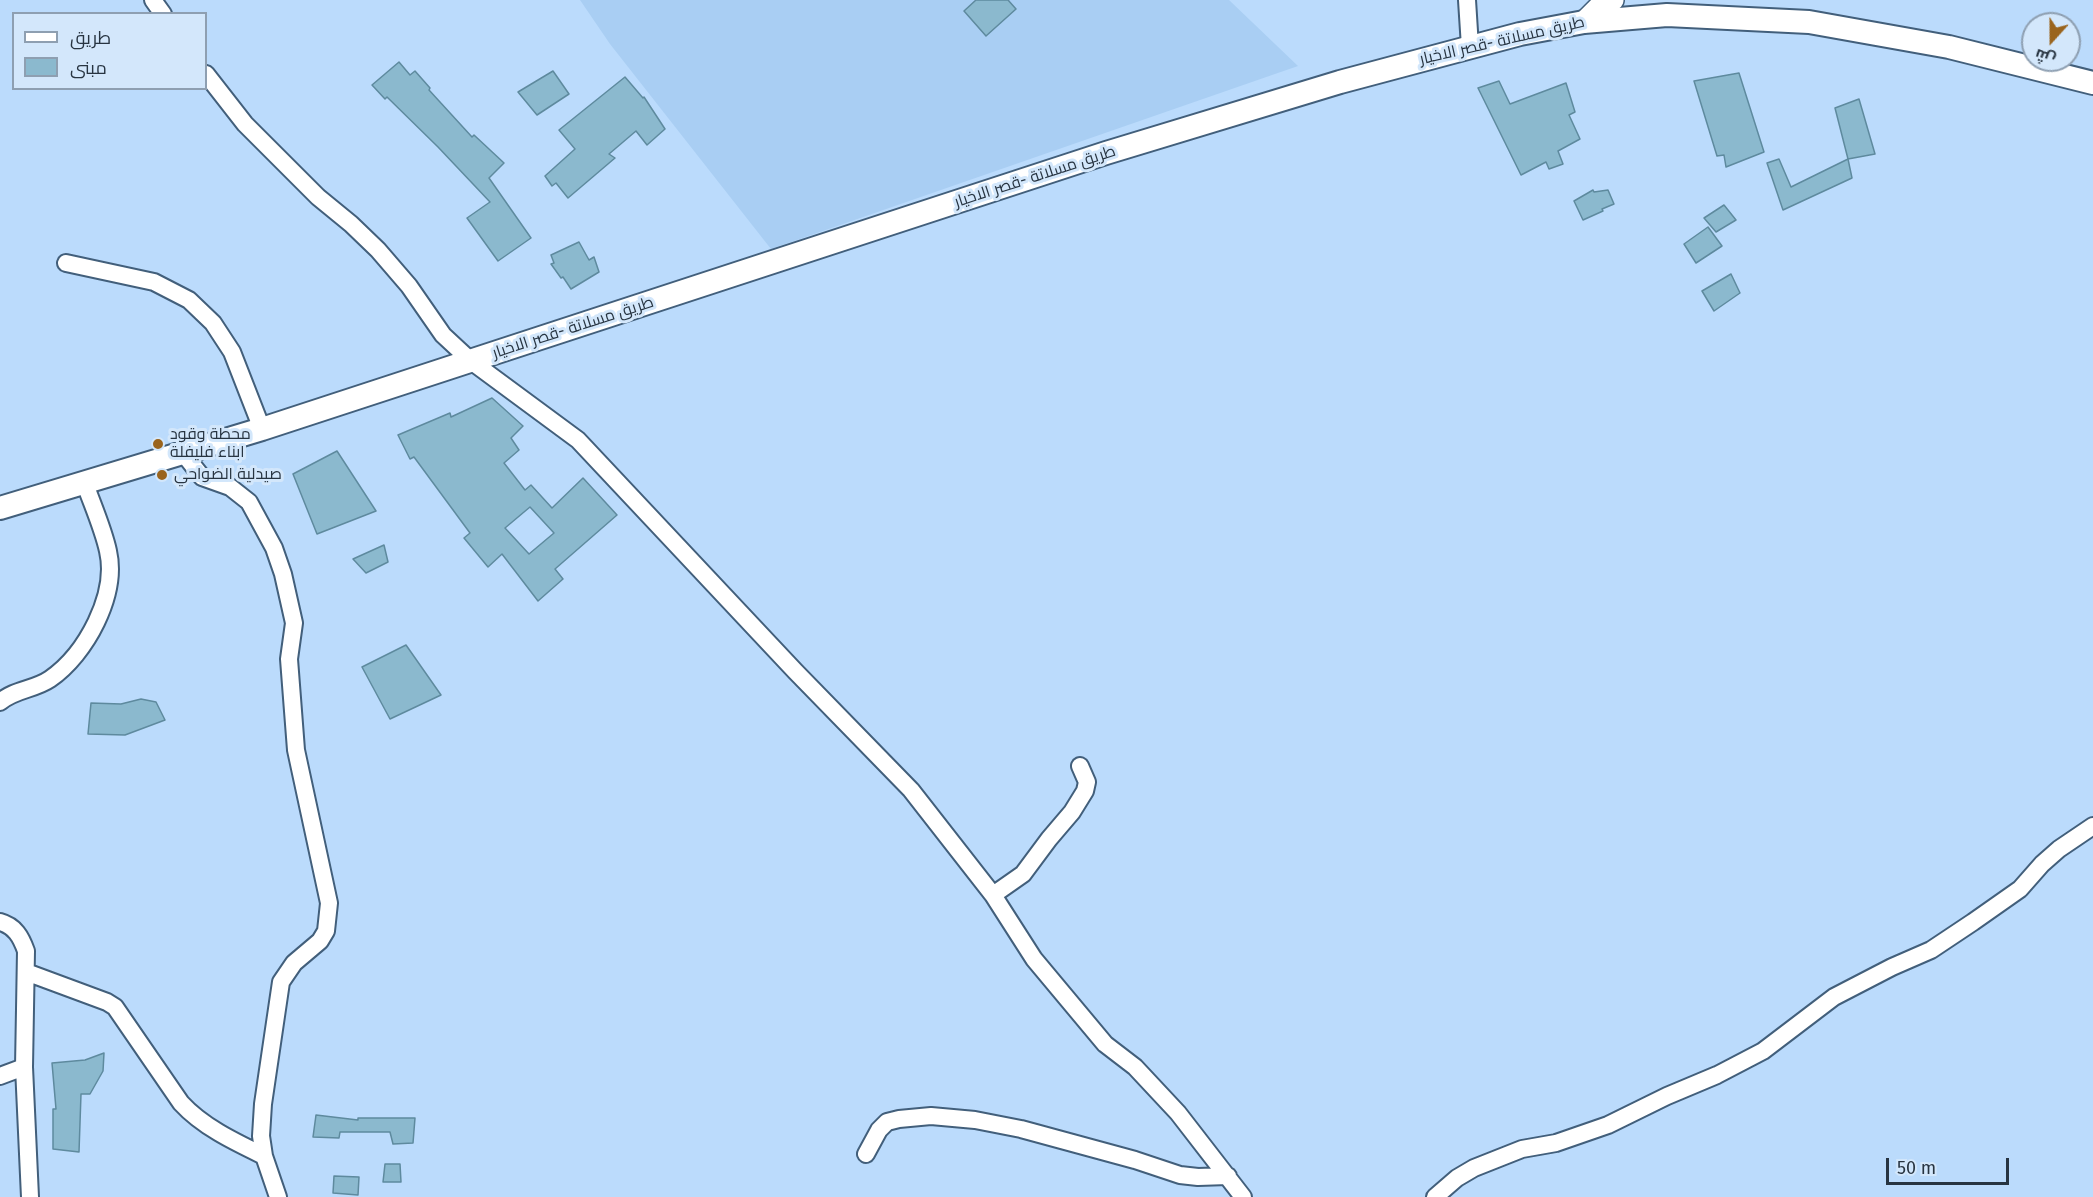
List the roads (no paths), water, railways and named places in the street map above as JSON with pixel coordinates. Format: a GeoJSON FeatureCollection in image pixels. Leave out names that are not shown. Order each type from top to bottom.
{"type":"FeatureCollection","features":[{"type":"Feature","properties":{"kind":"main road","name":"طريق مسلاتة -قصر الاخيار"},"geometry":{"type":"LineString","coordinates":[[0,508],[262,429],[1106,153],[1340,82],[1520,34],[1584,22],[1667,15],[1809,22],[1949,47],[2093,83]]}},
{"type":"Feature","properties":{"kind":"street"},"geometry":{"type":"LineString","coordinates":[[1467,0],[1470,47]]}},
{"type":"Feature","properties":{"kind":"street"},"geometry":{"type":"LineString","coordinates":[[1584,22],[1600,6],[1613,0]]}},
{"type":"Feature","properties":{"kind":"street"},"geometry":{"type":"LineString","coordinates":[[207,75],[245,124],[318,197],[378,250],[443,334],[471,361],[578,440],[795,671],[911,790],[993,895],[1034,958],[1105,1044],[1136,1067],[1156,1088],[1243,1197]]}},
{"type":"Feature","properties":{"kind":"street"},"geometry":{"type":"LineString","coordinates":[[66,263],[154,282],[189,300],[213,323],[232,352],[262,429]]}},
{"type":"Feature","properties":{"kind":"street"},"geometry":{"type":"LineString","coordinates":[[183,453],[202,477],[230,487],[249,502],[274,548],[283,574],[294,623],[289,659],[296,750],[328,903],[326,931],[320,941],[294,963],[281,982],[263,1104],[261,1136],[264,1156],[278,1197]]}},
{"type":"Feature","properties":{"kind":"street"},"geometry":{"type":"LineString","coordinates":[[0,702],[15,692],[30,689],[49,680],[66,666],[84,644],[106,597],[111,578],[109,552],[84,481]]}},
{"type":"Feature","properties":{"kind":"street"},"geometry":{"type":"LineString","coordinates":[[993,895],[1023,874],[1072,812],[1088,782],[1080,766]]}},
{"type":"Feature","properties":{"kind":"street"},"geometry":{"type":"LineString","coordinates":[[1435,1197],[1457,1178],[1474,1168],[1522,1149],[1556,1143],[1608,1125],[1667,1095],[1717,1075],[1763,1051],[1834,997],[1931,950],[1973,922],[2020,889],[2059,849],[2093,826]]}},
{"type":"Feature","properties":{"kind":"street"},"geometry":{"type":"LineString","coordinates":[[0,922],[5,923],[21,936],[26,951],[24,1067],[30,1197]]}},
{"type":"Feature","properties":{"kind":"street"},"geometry":{"type":"LineString","coordinates":[[26,972],[115,1007],[191,1114],[226,1137],[264,1156]]}},
{"type":"Feature","properties":{"kind":"street"},"geometry":{"type":"LineString","coordinates":[[0,1076],[24,1067]]}},
{"type":"Feature","properties":{"kind":"street"},"geometry":{"type":"LineString","coordinates":[[866,1154],[879,1130],[887,1122],[932,1116],[975,1120],[1021,1129],[1135,1160],[1180,1175],[1228,1176]]}},
{"type":"Feature","properties":{"kind":"place","name":"محطة وقود ابناء فليفلة"},"geometry":{"type":"Point","coordinates":[158,444]}},
{"type":"Feature","properties":{"kind":"place","name":"صيدلية الضواحي"},"geometry":{"type":"Point","coordinates":[162,475]}}]}
